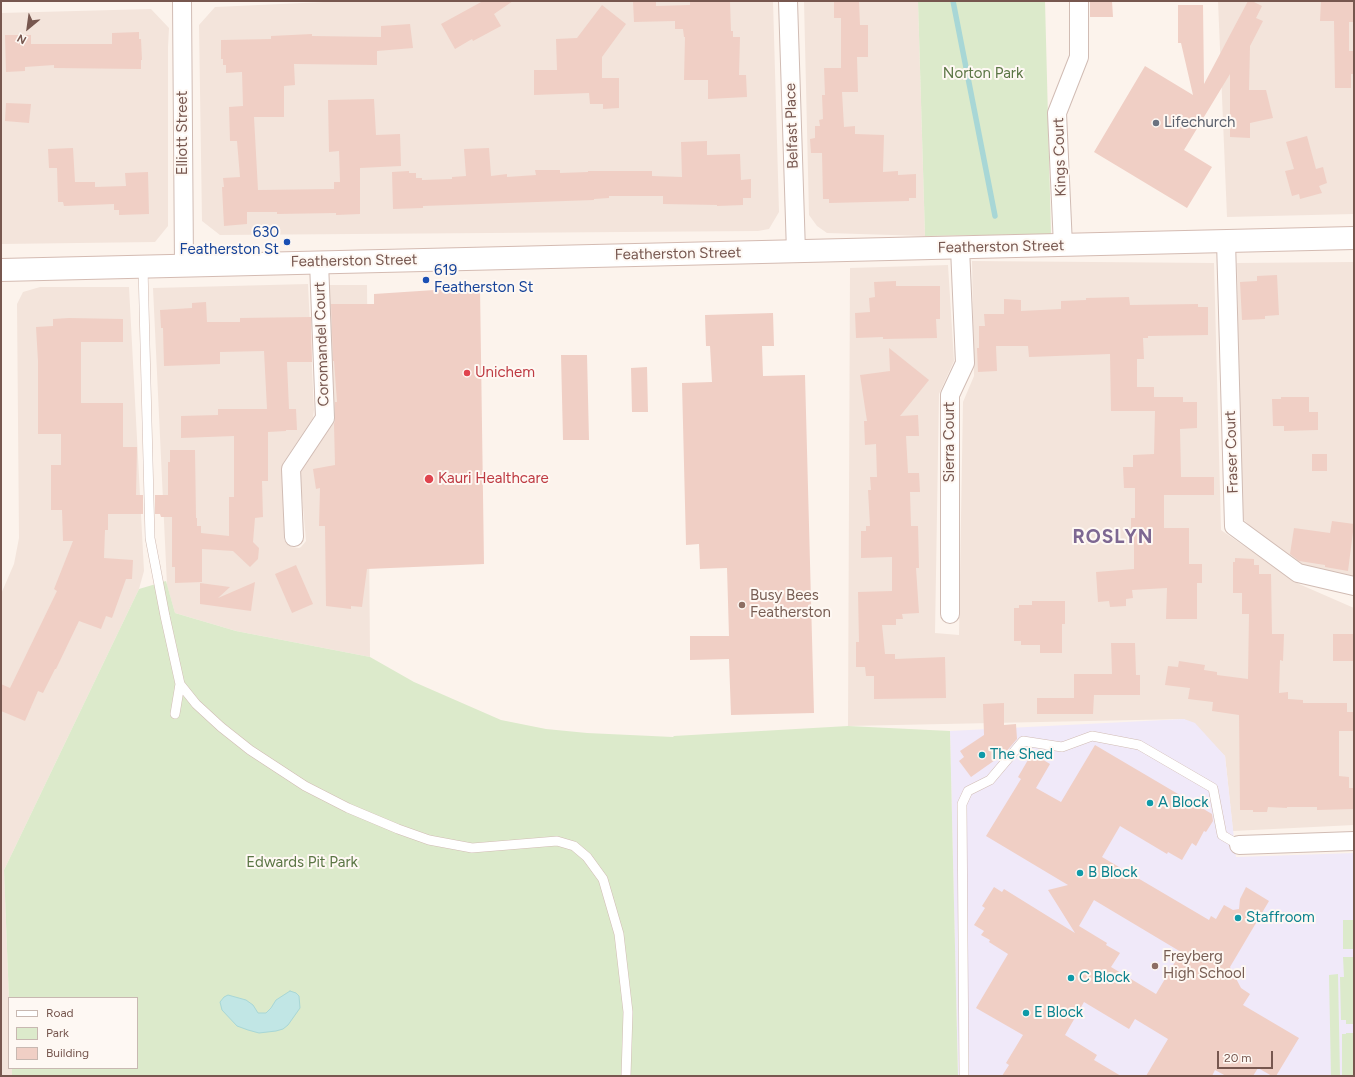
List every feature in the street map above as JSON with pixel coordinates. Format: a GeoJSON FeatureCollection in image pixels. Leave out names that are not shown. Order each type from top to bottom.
{"type":"FeatureCollection","features":[{"type":"Feature","properties":{"kind":"main road","name":"Featherston Street"},"geometry":{"type":"LineString","coordinates":[[1,270],[1354,238]]}},
{"type":"Feature","properties":{"kind":"street","name":"Elliott Street"},"geometry":{"type":"LineString","coordinates":[[182,1],[184,265]]}},
{"type":"Feature","properties":{"kind":"street","name":"Belfast Place"},"geometry":{"type":"LineString","coordinates":[[788,1],[796,252]]}},
{"type":"Feature","properties":{"kind":"street","name":"Kings Court"},"geometry":{"type":"LineString","coordinates":[[1063,246],[1057,113],[1080,56],[1079,1]]}},
{"type":"Feature","properties":{"kind":"street","name":"Fraser Court"},"geometry":{"type":"LineString","coordinates":[[1226,242],[1234,526],[1298,573],[1354,586]]}},
{"type":"Feature","properties":{"kind":"street","name":"Sierra Court"},"geometry":{"type":"LineString","coordinates":[[950,614],[950,395],[965,363],[960,248]]}},
{"type":"Feature","properties":{"kind":"street","name":"Coromandel Court"},"geometry":{"type":"LineString","coordinates":[[294,537],[291,469],[325,418],[319,262]]}},
{"type":"Feature","properties":{"kind":"street"},"geometry":{"type":"LineString","coordinates":[[1239,845],[1354,841]]}},
{"type":"Feature","properties":{"kind":"lane"},"geometry":{"type":"LineString","coordinates":[[143,266],[150,538],[180,684],[175,714]]}},
{"type":"Feature","properties":{"kind":"lane"},"geometry":{"type":"LineString","coordinates":[[180,684],[196,704],[221,727],[250,750],[305,786],[348,808],[429,840],[472,848],[557,841],[574,846],[587,857],[603,879],[618,934],[628,1012],[626,1076]]}},
{"type":"Feature","properties":{"kind":"lane"},"geometry":{"type":"LineString","coordinates":[[964,1076],[962,804],[968,791],[990,780],[1023,741],[1062,747],[1092,736],[1139,745],[1213,788],[1222,835],[1239,845]]}},
{"type":"Feature","properties":{"kind":"shaded area"},"geometry":{"type":"Polygon","coordinates":[[[346,1],[773,1],[779,212],[769,229],[758,231],[220,235],[202,221],[199,25],[215,7],[346,1]]]}},
{"type":"Feature","properties":{"kind":"shaded area"},"geometry":{"type":"Polygon","coordinates":[[[804,1],[918,1],[925,236],[827,233],[817,226],[809,215],[804,1]]]}},
{"type":"Feature","properties":{"kind":"shaded area"},"geometry":{"type":"Polygon","coordinates":[[[1218,1],[1354,1],[1354,214],[1227,217],[1218,1]]]}},
{"type":"Feature","properties":{"kind":"shaded area"},"geometry":{"type":"Polygon","coordinates":[[[151,9],[169,28],[168,226],[155,242],[1,244],[1,13],[151,9]]]}},
{"type":"Feature","properties":{"kind":"shaded area"},"geometry":{"type":"Polygon","coordinates":[[[972,261],[1214,263],[1221,530],[1299,584],[1354,608],[1354,825],[1233,831],[1225,756],[1184,719],[848,726],[850,268],[948,265],[954,361],[939,394],[935,633],[959,635],[963,402],[974,376],[972,261]]]}},
{"type":"Feature","properties":{"kind":"shaded area"},"geometry":{"type":"Polygon","coordinates":[[[1354,262],[1354,580],[1299,569],[1269,546],[1241,517],[1237,263],[1354,262]]]}},
{"type":"Feature","properties":{"kind":"shaded area"},"geometry":{"type":"Polygon","coordinates":[[[308,284],[314,410],[313,418],[283,463],[284,540],[291,547],[299,548],[306,541],[300,473],[332,420],[329,285],[367,285],[370,657],[236,631],[175,613],[167,585],[153,288],[308,284]]]}},
{"type":"Feature","properties":{"kind":"shaded area"},"geometry":{"type":"Polygon","coordinates":[[[40,287],[129,287],[144,571],[139,589],[4,870],[9,997],[8,1069],[12,1069],[12,1076],[1,1076],[1,594],[14,564],[19,538],[17,304],[23,292],[40,287]]]}},
{"type":"Feature","properties":{"kind":"shaded area","name":"Freyberg High School"},"geometry":{"type":"Polygon","coordinates":[[[1184,719],[1195,723],[1225,756],[1236,857],[1354,853],[1354,1076],[958,1076],[950,731],[1184,719]]]}},
{"type":"Feature","properties":{"kind":"green space","name":"Norton Park"},"geometry":{"type":"Polygon","coordinates":[[[918,1],[1045,1],[1051,234],[925,236],[918,1]]]}},
{"type":"Feature","properties":{"kind":"green space","name":"Edwards Pit Park"},"geometry":{"type":"Polygon","coordinates":[[[166,581],[175,613],[236,631],[370,657],[414,682],[501,720],[546,729],[587,733],[673,737],[848,726],[950,731],[958,1076],[12,1076],[12,1069],[138,1069],[138,997],[9,997],[4,870],[139,589],[166,581]]]}},
{"type":"Feature","properties":{"kind":"green space"},"geometry":{"type":"Polygon","coordinates":[[[1343,920],[1354,920],[1354,949],[1343,949],[1343,920]]]}},
{"type":"Feature","properties":{"kind":"green space"},"geometry":{"type":"Polygon","coordinates":[[[1343,957],[1354,957],[1354,1024],[1346,1024],[1346,1020],[1341,1020],[1340,977],[1344,977],[1343,957]]]}},
{"type":"Feature","properties":{"kind":"green space"},"geometry":{"type":"Polygon","coordinates":[[[1338,974],[1340,1076],[1331,1076],[1329,975],[1338,974]]]}},
{"type":"Feature","properties":{"kind":"green space"},"geometry":{"type":"Polygon","coordinates":[[[1354,1033],[1354,1076],[1342,1076],[1342,1034],[1354,1033]]]}},
{"type":"Feature","properties":{"kind":"water"},"geometry":{"type":"Polygon","coordinates":[[[290,991],[299,996],[300,1008],[288,1025],[283,1029],[276,1031],[259,1033],[237,1026],[222,1010],[220,1002],[228,995],[246,1000],[253,1005],[258,1013],[266,1013],[276,1000],[290,991]]]}},
{"type":"Feature","properties":{"kind":"building"},"geometry":{"type":"Polygon","coordinates":[[[483,1],[513,1],[494,14],[501,26],[473,41],[472,39],[455,49],[441,24],[483,1]]]}},
{"type":"Feature","properties":{"kind":"building"},"geometry":{"type":"Polygon","coordinates":[[[633,1],[656,1],[656,6],[690,5],[690,1],[730,1],[731,31],[733,31],[733,37],[740,37],[739,75],[746,75],[747,97],[708,99],[708,80],[684,80],[685,37],[683,29],[675,29],[675,21],[634,22],[633,1]]]}},
{"type":"Feature","properties":{"kind":"building"},"geometry":{"type":"Polygon","coordinates":[[[834,1],[859,1],[860,25],[868,25],[868,57],[857,57],[858,92],[842,92],[844,127],[855,126],[855,134],[884,135],[883,172],[898,171],[898,175],[916,174],[916,198],[909,198],[909,201],[829,203],[829,199],[823,199],[822,153],[811,153],[810,139],[815,138],[815,126],[820,126],[819,120],[823,119],[822,95],[825,95],[824,68],[841,68],[841,18],[834,18],[834,1]]]}},
{"type":"Feature","properties":{"kind":"building"},"geometry":{"type":"Polygon","coordinates":[[[1090,1],[1112,1],[1113,17],[1090,17],[1090,1]]]}},
{"type":"Feature","properties":{"kind":"building","name":"Lifechurch"},"geometry":{"type":"Polygon","coordinates":[[[1248,1],[1252,1],[1262,6],[1256,18],[1263,21],[1250,46],[1249,90],[1266,90],[1273,118],[1250,123],[1250,138],[1230,137],[1230,74],[1184,150],[1212,167],[1187,208],[1094,152],[1145,66],[1193,95],[1181,43],[1178,43],[1178,5],[1203,5],[1204,84],[1248,1]]]}},
{"type":"Feature","properties":{"kind":"building"},"geometry":{"type":"Polygon","coordinates":[[[1321,1],[1354,1],[1354,22],[1349,22],[1349,51],[1354,51],[1354,74],[1351,74],[1351,88],[1335,88],[1334,21],[1320,21],[1321,1]]]}},
{"type":"Feature","properties":{"kind":"building"},"geometry":{"type":"Polygon","coordinates":[[[602,5],[626,24],[602,57],[602,78],[619,78],[619,108],[603,109],[603,104],[590,104],[589,93],[534,95],[534,70],[557,70],[556,39],[577,38],[602,5]]]}},
{"type":"Feature","properties":{"kind":"building"},"geometry":{"type":"Polygon","coordinates":[[[410,24],[413,48],[377,51],[377,65],[294,64],[295,85],[284,86],[284,117],[254,117],[258,190],[334,189],[334,182],[340,182],[339,151],[329,152],[328,100],[374,99],[376,135],[400,134],[401,166],[360,168],[360,214],[277,214],[277,212],[247,212],[247,224],[224,226],[223,178],[240,177],[237,141],[230,141],[229,107],[243,106],[242,72],[226,73],[226,65],[223,65],[223,59],[221,59],[221,40],[271,39],[271,36],[312,34],[312,36],[381,37],[381,26],[410,24]]]}},
{"type":"Feature","properties":{"kind":"building"},"geometry":{"type":"Polygon","coordinates":[[[139,32],[139,39],[141,39],[141,69],[54,68],[54,65],[25,67],[25,71],[6,72],[5,35],[31,35],[31,44],[112,44],[112,33],[139,32]]]}},
{"type":"Feature","properties":{"kind":"building"},"geometry":{"type":"Polygon","coordinates":[[[6,103],[31,104],[29,123],[5,121],[6,103]]]}},
{"type":"Feature","properties":{"kind":"building"},"geometry":{"type":"Polygon","coordinates":[[[1307,136],[1316,169],[1323,167],[1327,183],[1319,186],[1322,193],[1300,199],[1299,194],[1292,196],[1285,171],[1294,169],[1286,142],[1307,136]]]}},
{"type":"Feature","properties":{"kind":"building"},"geometry":{"type":"Polygon","coordinates":[[[707,141],[707,155],[740,154],[741,180],[751,179],[751,198],[743,198],[743,205],[717,206],[663,204],[663,196],[609,196],[609,198],[594,200],[423,206],[423,208],[393,209],[392,172],[409,171],[409,173],[416,173],[416,178],[422,178],[422,180],[452,179],[452,177],[466,176],[464,149],[489,148],[491,176],[507,174],[507,177],[536,175],[535,170],[560,170],[560,173],[588,171],[652,171],[652,176],[682,177],[681,142],[707,141]]]}},
{"type":"Feature","properties":{"kind":"building"},"geometry":{"type":"Polygon","coordinates":[[[73,148],[75,182],[95,182],[95,187],[126,186],[125,173],[148,172],[149,214],[119,215],[119,210],[114,210],[114,204],[64,206],[63,202],[58,202],[57,168],[49,168],[48,149],[73,148]]]}},
{"type":"Feature","properties":{"kind":"building"},"geometry":{"type":"Polygon","coordinates":[[[1277,275],[1279,315],[1265,316],[1265,319],[1242,320],[1240,282],[1257,281],[1257,276],[1277,275]]]}},
{"type":"Feature","properties":{"kind":"building"},"geometry":{"type":"Polygon","coordinates":[[[896,281],[896,286],[940,286],[940,319],[936,319],[937,338],[856,338],[855,313],[870,312],[869,298],[875,297],[874,282],[896,281]]]}},
{"type":"Feature","properties":{"kind":"building","name":"Kauri Healthcare"},"geometry":{"type":"Polygon","coordinates":[[[480,287],[484,564],[367,569],[362,607],[351,606],[351,609],[326,606],[325,526],[319,526],[320,488],[316,489],[313,469],[335,465],[334,424],[335,402],[337,402],[333,361],[331,304],[374,304],[374,294],[480,287]]]}},
{"type":"Feature","properties":{"kind":"building"},"geometry":{"type":"Polygon","coordinates":[[[1129,297],[1130,305],[1198,304],[1198,307],[1208,307],[1208,335],[1148,336],[1148,338],[1143,338],[1144,359],[1137,359],[1137,387],[1154,387],[1154,397],[1183,397],[1183,402],[1197,402],[1197,428],[1180,429],[1181,477],[1214,477],[1214,495],[1164,495],[1164,528],[1189,528],[1189,564],[1202,564],[1202,583],[1197,583],[1197,619],[1166,619],[1167,588],[1132,590],[1133,598],[1126,599],[1126,606],[1110,607],[1109,601],[1098,602],[1096,572],[1134,569],[1134,534],[1131,534],[1131,518],[1135,518],[1135,488],[1124,488],[1123,467],[1133,467],[1133,455],[1154,454],[1155,411],[1111,411],[1110,354],[1029,357],[1028,346],[996,346],[997,371],[978,372],[977,348],[979,348],[979,326],[985,326],[984,314],[1004,314],[1004,299],[1021,300],[1021,311],[1061,309],[1061,301],[1086,300],[1086,298],[1129,297]]]}},
{"type":"Feature","properties":{"kind":"building"},"geometry":{"type":"Polygon","coordinates":[[[206,302],[207,322],[240,322],[240,318],[311,317],[312,362],[287,362],[289,409],[296,409],[297,430],[268,432],[268,481],[262,481],[263,517],[255,518],[253,542],[259,548],[258,559],[250,567],[233,551],[202,549],[202,582],[175,583],[175,567],[172,567],[172,517],[161,517],[160,514],[155,514],[155,495],[168,495],[168,462],[170,462],[170,450],[195,450],[196,518],[197,526],[201,526],[201,533],[229,536],[229,497],[234,497],[234,436],[181,438],[181,416],[218,415],[218,409],[267,409],[264,351],[220,352],[220,364],[164,366],[163,328],[161,328],[160,310],[192,308],[192,303],[206,302]]]}},
{"type":"Feature","properties":{"kind":"building"},"geometry":{"type":"Polygon","coordinates":[[[773,313],[774,346],[762,346],[763,376],[805,375],[814,713],[731,715],[729,659],[690,660],[690,636],[729,636],[727,568],[700,569],[699,544],[686,545],[682,383],[712,382],[710,346],[706,346],[705,315],[773,313]]]}},
{"type":"Feature","properties":{"kind":"building"},"geometry":{"type":"Polygon","coordinates":[[[53,319],[123,319],[123,342],[81,342],[81,403],[123,403],[123,447],[137,447],[136,495],[143,495],[143,514],[108,514],[108,530],[105,530],[104,558],[133,560],[132,579],[126,579],[112,618],[106,616],[101,629],[79,621],[43,693],[38,691],[25,721],[1,711],[1,684],[10,688],[57,591],[54,589],[73,541],[63,541],[62,510],[51,510],[51,465],[61,465],[61,434],[38,434],[38,361],[36,327],[53,326],[53,319]]]}},
{"type":"Feature","properties":{"kind":"building"},"geometry":{"type":"Polygon","coordinates":[[[889,348],[929,380],[900,416],[918,415],[919,436],[906,436],[908,473],[919,473],[920,492],[910,492],[911,526],[918,526],[919,568],[916,568],[919,613],[902,614],[903,619],[896,619],[896,625],[882,625],[885,654],[895,654],[895,659],[945,657],[946,698],[874,699],[874,676],[866,676],[865,667],[856,667],[856,642],[859,642],[858,592],[892,591],[892,557],[861,558],[861,531],[866,531],[866,526],[870,526],[868,490],[871,490],[870,477],[877,477],[876,444],[865,445],[864,421],[867,421],[860,375],[890,371],[889,348]]]}},
{"type":"Feature","properties":{"kind":"building"},"geometry":{"type":"Polygon","coordinates":[[[561,355],[587,355],[589,440],[563,440],[561,355]]]}},
{"type":"Feature","properties":{"kind":"building"},"geometry":{"type":"Polygon","coordinates":[[[647,367],[648,412],[632,412],[631,368],[647,367]]]}},
{"type":"Feature","properties":{"kind":"building"},"geometry":{"type":"Polygon","coordinates":[[[1281,397],[1309,397],[1309,412],[1318,412],[1318,430],[1284,431],[1284,426],[1273,426],[1272,399],[1281,399],[1281,397]]]}},
{"type":"Feature","properties":{"kind":"building"},"geometry":{"type":"Polygon","coordinates":[[[1312,454],[1327,454],[1327,471],[1312,471],[1312,454]]]}},
{"type":"Feature","properties":{"kind":"building"},"geometry":{"type":"Polygon","coordinates":[[[1332,521],[1354,524],[1348,571],[1325,567],[1325,565],[1299,561],[1290,554],[1294,528],[1330,533],[1332,521]]]}},
{"type":"Feature","properties":{"kind":"building"},"geometry":{"type":"Polygon","coordinates":[[[1235,558],[1254,559],[1254,565],[1259,565],[1259,574],[1271,574],[1272,634],[1284,634],[1283,661],[1280,660],[1279,693],[1288,692],[1288,699],[1303,700],[1303,703],[1347,703],[1347,712],[1354,712],[1354,731],[1339,731],[1339,776],[1349,777],[1349,788],[1354,788],[1354,809],[1317,810],[1317,807],[1268,807],[1267,812],[1240,810],[1239,715],[1212,711],[1213,702],[1188,699],[1190,688],[1165,685],[1168,666],[1178,667],[1179,661],[1205,665],[1204,670],[1217,672],[1217,675],[1248,679],[1249,614],[1242,614],[1242,593],[1233,593],[1233,562],[1235,562],[1235,558]]]}},
{"type":"Feature","properties":{"kind":"building"},"geometry":{"type":"Polygon","coordinates":[[[296,565],[313,604],[292,613],[275,574],[296,565]]]}},
{"type":"Feature","properties":{"kind":"building"},"geometry":{"type":"Polygon","coordinates":[[[255,582],[251,611],[200,604],[200,583],[230,587],[218,598],[255,582]]]}},
{"type":"Feature","properties":{"kind":"building"},"geometry":{"type":"Polygon","coordinates":[[[1032,601],[1065,601],[1065,624],[1062,624],[1062,653],[1040,653],[1040,645],[1021,645],[1021,641],[1014,641],[1014,608],[1019,608],[1019,605],[1032,605],[1032,601]]]}},
{"type":"Feature","properties":{"kind":"building"},"geometry":{"type":"Polygon","coordinates":[[[1333,634],[1354,634],[1354,661],[1333,661],[1333,634]]]}},
{"type":"Feature","properties":{"kind":"building"},"geometry":{"type":"Polygon","coordinates":[[[1111,643],[1135,643],[1136,675],[1140,675],[1140,695],[1094,695],[1093,714],[1037,714],[1037,698],[1074,698],[1074,674],[1112,674],[1111,643]]]}},
{"type":"Feature","properties":{"kind":"building"},"geometry":{"type":"Polygon","coordinates":[[[1004,703],[1004,725],[1016,724],[1017,739],[1005,753],[971,777],[959,761],[964,757],[960,751],[984,735],[983,704],[1004,703]]]}},
{"type":"Feature","properties":{"kind":"building"},"geometry":{"type":"Polygon","coordinates":[[[1095,745],[1212,814],[1213,821],[1206,832],[1204,831],[1196,846],[1192,843],[1182,860],[1168,852],[1167,854],[1120,826],[1102,857],[1209,920],[1211,916],[1216,919],[1224,905],[1233,910],[1239,909],[1240,899],[1246,887],[1269,901],[1230,967],[1241,988],[1250,994],[1243,1005],[1299,1038],[1276,1076],[1272,1076],[1258,1068],[1253,1076],[1226,1076],[1215,1070],[1212,1076],[1146,1076],[1168,1039],[1135,1019],[1129,1029],[1084,1002],[1065,1035],[1097,1055],[1094,1060],[1121,1076],[1002,1076],[1009,1065],[1006,1063],[1023,1035],[976,1008],[1008,954],[989,942],[990,940],[981,935],[984,931],[974,925],[985,908],[982,906],[994,887],[1002,892],[1004,889],[1075,933],[1048,890],[1068,885],[986,836],[1021,779],[1018,777],[1032,753],[1050,764],[1036,788],[1061,802],[1095,745]],[[1094,900],[1079,926],[1107,943],[1106,945],[1120,953],[1111,967],[1156,994],[1181,952],[1094,900]]]}},
{"type":"Feature","properties":{"kind":"waterway"},"geometry":{"type":"LineString","coordinates":[[953,1],[995,216]]}},
{"type":"Feature","properties":{"kind":"place","name":"Lifechurch"},"geometry":{"type":"Point","coordinates":[1156,123]}},
{"type":"Feature","properties":{"kind":"place","name":"630 Featherston St"},"geometry":{"type":"Point","coordinates":[287,242]}},
{"type":"Feature","properties":{"kind":"place","name":"619 Featherston St"},"geometry":{"type":"Point","coordinates":[426,280]}},
{"type":"Feature","properties":{"kind":"place","name":"Unichem"},"geometry":{"type":"Point","coordinates":[467,373]}},
{"type":"Feature","properties":{"kind":"place","name":"Kauri Healthcare"},"geometry":{"type":"Point","coordinates":[429,479]}},
{"type":"Feature","properties":{"kind":"place","name":"Busy Bees Featherston"},"geometry":{"type":"Point","coordinates":[742,605]}},
{"type":"Feature","properties":{"kind":"place","name":"The Shed"},"geometry":{"type":"Point","coordinates":[982,755]}},
{"type":"Feature","properties":{"kind":"place","name":"A Block"},"geometry":{"type":"Point","coordinates":[1150,803]}},
{"type":"Feature","properties":{"kind":"place","name":"B Block"},"geometry":{"type":"Point","coordinates":[1080,873]}},
{"type":"Feature","properties":{"kind":"place","name":"Staffroom"},"geometry":{"type":"Point","coordinates":[1238,918]}},
{"type":"Feature","properties":{"kind":"place","name":"Freyberg High School"},"geometry":{"type":"Point","coordinates":[1155,966]}},
{"type":"Feature","properties":{"kind":"place","name":"C Block"},"geometry":{"type":"Point","coordinates":[1071,978]}},
{"type":"Feature","properties":{"kind":"place","name":"E Block"},"geometry":{"type":"Point","coordinates":[1026,1013]}},
{"type":"Feature","properties":{"kind":"district","name":"ROSLYN"},"geometry":{"type":"Point","coordinates":[1113,537]}}]}
